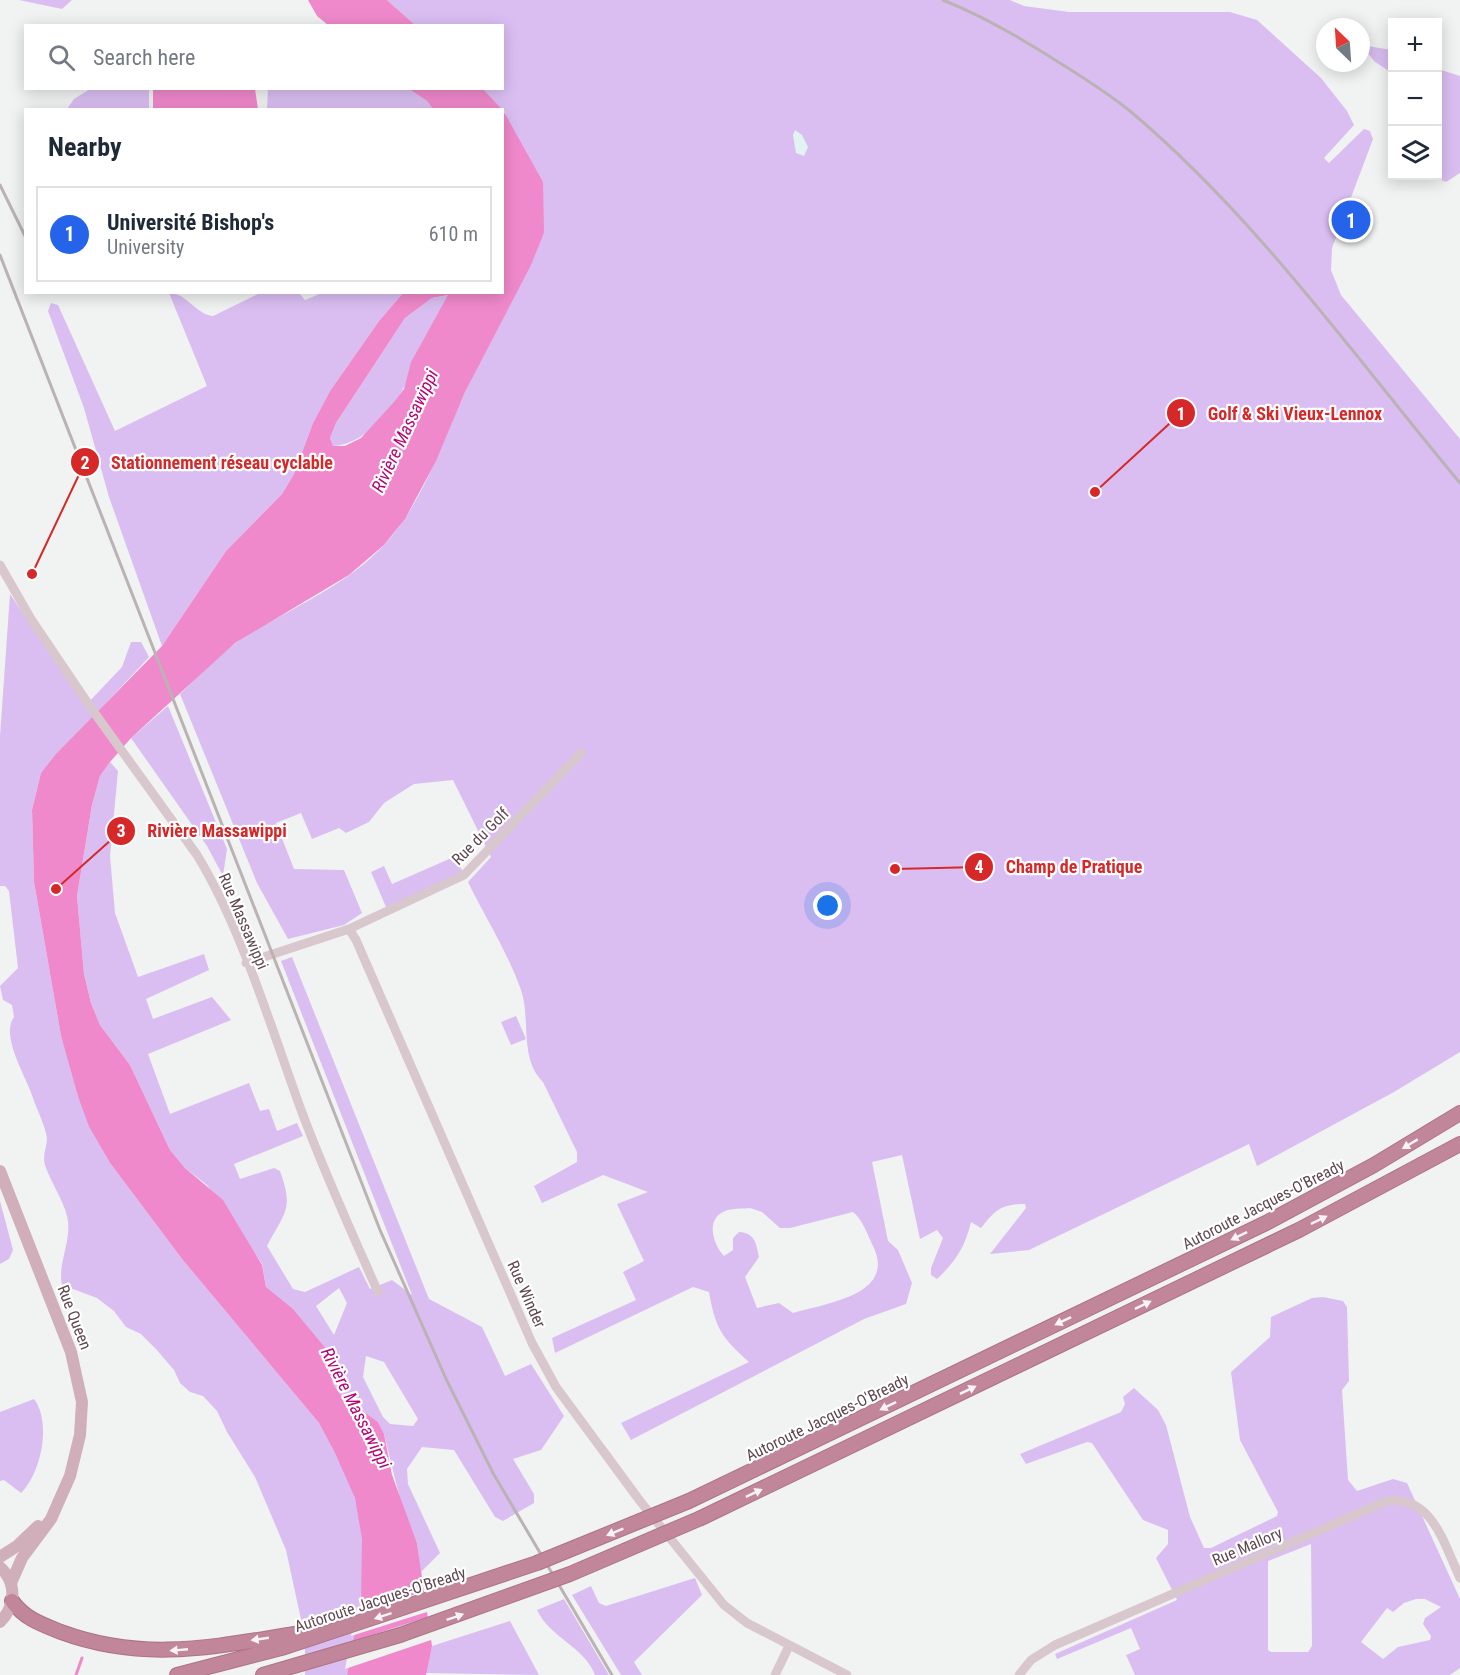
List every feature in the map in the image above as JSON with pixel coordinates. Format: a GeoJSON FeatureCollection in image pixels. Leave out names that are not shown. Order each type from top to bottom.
{"type":"FeatureCollection","features":[{"type":"Feature","properties":{"kind":"highway","name":"Autoroute Jacques-O'Bready"},"geometry":{"type":"LineString","coordinates":[[177,1675],[283,1642],[355,1625],[527,1567],[688,1501],[1283,1214],[1391,1155],[1460,1113]]}},
{"type":"Feature","properties":{"kind":"highway"},"geometry":{"type":"LineString","coordinates":[[262,1675],[288,1672],[517,1595],[701,1518],[1299,1230],[1460,1144]]}},
{"type":"Feature","properties":{"kind":"highway"},"geometry":{"type":"LineString","coordinates":[[12,1601],[22,1613],[34,1621],[87,1641],[122,1649],[171,1651],[283,1642]]}},
{"type":"Feature","properties":{"kind":"main road","name":"Rue Queen"},"geometry":{"type":"LineString","coordinates":[[0,1171],[66,1341],[79,1381],[82,1402],[80,1435],[69,1481],[51,1519],[20,1561],[11,1583]]}},
{"type":"Feature","properties":{"kind":"main road","name":"Rue Queen"},"geometry":{"type":"LineString","coordinates":[[0,1557],[18,1546],[38,1527],[57,1503],[69,1481]]}},
{"type":"Feature","properties":{"kind":"main road"},"geometry":{"type":"LineString","coordinates":[[0,1567],[11,1583],[12,1601],[9,1611],[0,1622]]}},
{"type":"Feature","properties":{"kind":"street","name":"Rue Massawippi"},"geometry":{"type":"LineString","coordinates":[[0,565],[31,619],[91,708],[206,870],[246,963],[304,1119],[378,1292]]}},
{"type":"Feature","properties":{"kind":"street","name":"Rue du Golf"},"geometry":{"type":"LineString","coordinates":[[349,929],[464,875],[581,753]]}},
{"type":"Feature","properties":{"kind":"street"},"geometry":{"type":"LineString","coordinates":[[246,963],[349,929]]}},
{"type":"Feature","properties":{"kind":"street","name":"Rue Winder"},"geometry":{"type":"LineString","coordinates":[[349,929],[356,940],[532,1344],[556,1387],[640,1501],[724,1605],[747,1623],[847,1675]]}},
{"type":"Feature","properties":{"kind":"street","name":"Rue Mallory"},"geometry":{"type":"LineString","coordinates":[[1019,1675],[1031,1660],[1055,1645],[1388,1501],[1408,1501],[1425,1510],[1460,1578]]}},
{"type":"Feature","properties":{"kind":"street"},"geometry":{"type":"LineString","coordinates":[[775,1675],[789,1646]]}},
{"type":"Feature","properties":{"kind":"shaded area"},"geometry":{"type":"Polygon","coordinates":[[[19,0],[72,0],[62,9],[19,0]]]}},
{"type":"Feature","properties":{"kind":"shaded area"},"geometry":{"type":"Polygon","coordinates":[[[387,0],[1010,0],[1024,6],[1069,12],[1230,12],[1257,20],[1321,78],[1347,111],[1354,125],[1324,158],[1329,163],[1364,129],[1370,131],[1373,139],[1332,248],[1331,270],[1341,295],[1460,439],[1460,1052],[1394,1092],[1257,1166],[1249,1144],[1029,1250],[990,1254],[1026,1208],[1025,1204],[1010,1205],[999,1209],[981,1228],[971,1222],[959,1253],[937,1279],[931,1275],[931,1268],[943,1238],[937,1230],[920,1239],[902,1155],[872,1162],[888,1241],[898,1250],[912,1283],[906,1304],[864,1319],[631,1440],[621,1423],[749,1362],[721,1332],[714,1315],[709,1292],[693,1287],[555,1353],[552,1338],[636,1300],[623,1272],[644,1261],[617,1204],[648,1192],[603,1175],[542,1203],[534,1186],[577,1162],[577,1152],[531,1062],[524,1001],[516,976],[468,882],[491,857],[453,780],[414,784],[384,803],[369,822],[346,833],[339,828],[312,839],[301,813],[276,823],[294,869],[344,870],[362,913],[344,925],[288,939],[257,883],[180,694],[229,647],[314,598],[369,560],[399,527],[421,491],[465,392],[544,233],[504,108],[501,108],[484,90],[504,90],[504,24],[414,24],[387,0]],[[750,1208],[728,1210],[719,1215],[713,1226],[714,1239],[724,1256],[733,1250],[733,1238],[739,1232],[748,1234],[754,1240],[759,1257],[745,1277],[757,1308],[779,1303],[793,1313],[823,1305],[855,1294],[868,1286],[876,1275],[878,1261],[872,1244],[862,1222],[853,1212],[790,1228],[780,1228],[762,1212],[750,1208]]]}},
{"type":"Feature","properties":{"kind":"shaded area"},"geometry":{"type":"Polygon","coordinates":[[[1370,46],[1388,49],[1388,70],[1370,56],[1370,46]]]}},
{"type":"Feature","properties":{"kind":"shaded area"},"geometry":{"type":"Polygon","coordinates":[[[1442,70],[1460,76],[1460,173],[1446,182],[1441,180],[1442,70]]]}},
{"type":"Feature","properties":{"kind":"shaded area"},"geometry":{"type":"Polygon","coordinates":[[[88,90],[149,90],[149,108],[68,108],[74,99],[88,90]]]}},
{"type":"Feature","properties":{"kind":"shaded area"},"geometry":{"type":"Polygon","coordinates":[[[268,90],[410,90],[427,101],[432,108],[267,108],[268,90]]]}},
{"type":"Feature","properties":{"kind":"shaded area"},"geometry":{"type":"Polygon","coordinates":[[[169,294],[181,296],[201,312],[213,316],[258,294],[300,294],[305,300],[320,294],[402,294],[379,321],[330,391],[313,423],[294,474],[282,494],[226,551],[162,646],[109,497],[84,408],[48,311],[51,303],[58,305],[115,431],[207,386],[169,294]]]}},
{"type":"Feature","properties":{"kind":"shaded area"},"geometry":{"type":"Polygon","coordinates":[[[449,295],[419,348],[405,386],[389,410],[364,434],[344,444],[333,446],[330,438],[336,423],[405,318],[432,298],[449,295]]]}},
{"type":"Feature","properties":{"kind":"shaded area"},"geometry":{"type":"Polygon","coordinates":[[[10,594],[85,706],[122,667],[131,642],[141,642],[149,657],[41,773],[32,810],[34,882],[61,1036],[89,1127],[110,1163],[182,1259],[319,1423],[348,1479],[360,1520],[363,1564],[359,1609],[347,1675],[305,1675],[305,1638],[286,1550],[255,1477],[227,1432],[217,1411],[203,1396],[190,1392],[180,1383],[174,1370],[156,1349],[141,1334],[126,1327],[114,1311],[97,1298],[62,1285],[62,1268],[68,1233],[67,1216],[45,1165],[46,1133],[12,1045],[10,1035],[14,1017],[12,1005],[3,1000],[0,986],[18,968],[9,891],[5,886],[0,886],[0,736],[10,594]]]}},
{"type":"Feature","properties":{"kind":"shaded area"},"geometry":{"type":"Polygon","coordinates":[[[168,706],[227,849],[223,876],[207,846],[131,738],[168,706]]]}},
{"type":"Feature","properties":{"kind":"shaded area"},"geometry":{"type":"Polygon","coordinates":[[[110,762],[118,771],[110,856],[115,913],[138,977],[204,954],[209,970],[146,999],[153,1019],[212,997],[231,1020],[148,1054],[170,1114],[249,1083],[260,1111],[269,1109],[277,1131],[297,1123],[303,1136],[234,1164],[240,1179],[274,1168],[280,1171],[286,1194],[286,1210],[267,1246],[293,1289],[305,1292],[359,1267],[370,1289],[392,1280],[412,1295],[281,961],[292,957],[429,1299],[482,1327],[505,1376],[531,1364],[564,1416],[541,1450],[513,1459],[534,1494],[534,1503],[503,1521],[495,1517],[454,1450],[422,1447],[407,1469],[408,1484],[440,1553],[421,1572],[417,1543],[401,1503],[384,1434],[378,1422],[340,1394],[333,1384],[330,1358],[266,1287],[262,1264],[207,1185],[185,1168],[170,1150],[130,1065],[100,1025],[91,1003],[84,974],[77,896],[92,805],[100,776],[110,762]],[[339,1288],[316,1306],[334,1335],[347,1303],[339,1288]],[[366,1356],[363,1377],[383,1417],[390,1424],[413,1426],[418,1419],[384,1362],[366,1356]]]}},
{"type":"Feature","properties":{"kind":"shaded area"},"geometry":{"type":"Polygon","coordinates":[[[456,856],[463,873],[386,907],[371,872],[384,866],[392,884],[456,856]]]}},
{"type":"Feature","properties":{"kind":"shaded area"},"geometry":{"type":"Polygon","coordinates":[[[516,1016],[526,1039],[511,1045],[501,1022],[516,1016]]]}},
{"type":"Feature","properties":{"kind":"shaded area"},"geometry":{"type":"Polygon","coordinates":[[[0,1201],[13,1250],[9,1259],[0,1264],[0,1201]]]}},
{"type":"Feature","properties":{"kind":"shaded area"},"geometry":{"type":"Polygon","coordinates":[[[1323,1297],[1343,1301],[1347,1307],[1349,1381],[1342,1390],[1348,1480],[1357,1491],[1393,1479],[1407,1483],[1460,1599],[1460,1668],[1450,1675],[1135,1675],[1126,1655],[1140,1649],[1131,1628],[1057,1659],[1055,1654],[1177,1600],[1156,1558],[1168,1544],[1168,1530],[1143,1520],[1092,1443],[1087,1442],[1026,1464],[1020,1454],[1121,1412],[1125,1404],[1123,1397],[1134,1388],[1158,1410],[1166,1425],[1190,1517],[1204,1548],[1211,1548],[1277,1516],[1278,1512],[1240,1440],[1231,1372],[1270,1337],[1271,1317],[1312,1298],[1323,1297]],[[1311,1544],[1268,1561],[1268,1650],[1271,1652],[1308,1652],[1312,1646],[1311,1544]],[[1425,1599],[1404,1603],[1393,1612],[1387,1608],[1361,1642],[1383,1659],[1398,1647],[1430,1640],[1431,1636],[1423,1624],[1425,1618],[1441,1607],[1425,1599]]]}},
{"type":"Feature","properties":{"kind":"shaded area"},"geometry":{"type":"Polygon","coordinates":[[[34,1399],[42,1421],[42,1447],[34,1473],[21,1493],[4,1480],[0,1481],[0,1412],[34,1399]]]}},
{"type":"Feature","properties":{"kind":"shaded area"},"geometry":{"type":"Polygon","coordinates":[[[695,1578],[702,1595],[634,1662],[642,1675],[621,1675],[572,1595],[591,1586],[599,1603],[606,1606],[695,1578]]]}},
{"type":"Feature","properties":{"kind":"shaded area"},"geometry":{"type":"Polygon","coordinates":[[[564,1599],[609,1675],[595,1675],[590,1665],[576,1649],[550,1628],[537,1610],[564,1599]]]}},
{"type":"Feature","properties":{"kind":"shaded area"},"geometry":{"type":"Polygon","coordinates":[[[510,1621],[539,1675],[425,1673],[432,1646],[510,1621]]]}},
{"type":"Feature","properties":{"kind":"sand"},"geometry":{"type":"Polygon","coordinates":[[[795,130],[802,135],[808,147],[804,156],[796,153],[793,135],[795,130]]]}},
{"type":"Feature","properties":{"kind":"water"},"geometry":{"type":"Polygon","coordinates":[[[308,0],[387,0],[414,24],[327,24],[317,16],[308,0]]]}},
{"type":"Feature","properties":{"kind":"water"},"geometry":{"type":"Polygon","coordinates":[[[153,90],[255,90],[258,108],[153,108],[153,90]]]}},
{"type":"Feature","properties":{"kind":"water"},"geometry":{"type":"Polygon","coordinates":[[[410,90],[484,90],[501,108],[432,108],[427,101],[410,90]]]}},
{"type":"Feature","properties":{"kind":"water","name":"Rivière Massawippi"},"geometry":{"type":"Polygon","coordinates":[[[504,112],[543,182],[544,233],[531,265],[465,392],[436,461],[405,519],[384,545],[349,575],[235,643],[131,738],[110,762],[100,776],[92,805],[77,896],[84,974],[91,1003],[100,1025],[130,1065],[170,1150],[185,1168],[223,1200],[262,1265],[266,1287],[293,1309],[327,1350],[333,1384],[340,1394],[378,1422],[384,1434],[392,1475],[417,1543],[432,1646],[426,1675],[347,1675],[361,1599],[362,1539],[355,1498],[319,1423],[182,1259],[110,1163],[89,1127],[61,1036],[34,882],[32,810],[41,773],[56,754],[162,646],[226,551],[282,494],[294,474],[313,423],[330,391],[379,321],[402,294],[504,294],[504,112]],[[448,295],[432,298],[405,318],[336,423],[330,438],[333,446],[345,446],[361,438],[404,389],[411,362],[448,295]]]}},
{"type":"Feature","properties":{"kind":"pier"},"geometry":{"type":"Polygon","coordinates":[[[427,1591],[430,1611],[351,1636],[356,1611],[427,1591]]]}},
{"type":"Feature","properties":{"kind":"pier"},"geometry":{"type":"Polygon","coordinates":[[[431,1616],[434,1639],[345,1669],[350,1642],[431,1616]]]}},
{"type":"Feature","properties":{"kind":"waterway"},"geometry":{"type":"LineString","coordinates":[[76,1675],[82,1658]]}},
{"type":"Feature","properties":{"kind":"railway"},"geometry":{"type":"LineString","coordinates":[[943,0],[1007,31],[1088,80],[1130,111],[1176,152],[1262,242],[1460,483]]}},
{"type":"Feature","properties":{"kind":"railway"},"geometry":{"type":"LineString","coordinates":[[0,185],[24,234]]}},
{"type":"Feature","properties":{"kind":"railway"},"geometry":{"type":"LineString","coordinates":[[0,255],[380,1230],[447,1381],[493,1473],[612,1675]]}},
{"type":"Feature","properties":{"kind":"place","name":"Université Bishop's"},"geometry":{"type":"Point","coordinates":[1351,220]}},
{"type":"Feature","properties":{"kind":"place","name":"Golf & Ski Vieux-Lennox"},"geometry":{"type":"Point","coordinates":[1095,492]}},
{"type":"Feature","properties":{"kind":"place","name":"Stationnement réseau cyclable"},"geometry":{"type":"Point","coordinates":[32,574]}},
{"type":"Feature","properties":{"kind":"place","name":"Champ de Pratique"},"geometry":{"type":"Point","coordinates":[895,869]}},
{"type":"Feature","properties":{"kind":"place","name":"Rivière Massawippi"},"geometry":{"type":"Point","coordinates":[56,889]}}]}
